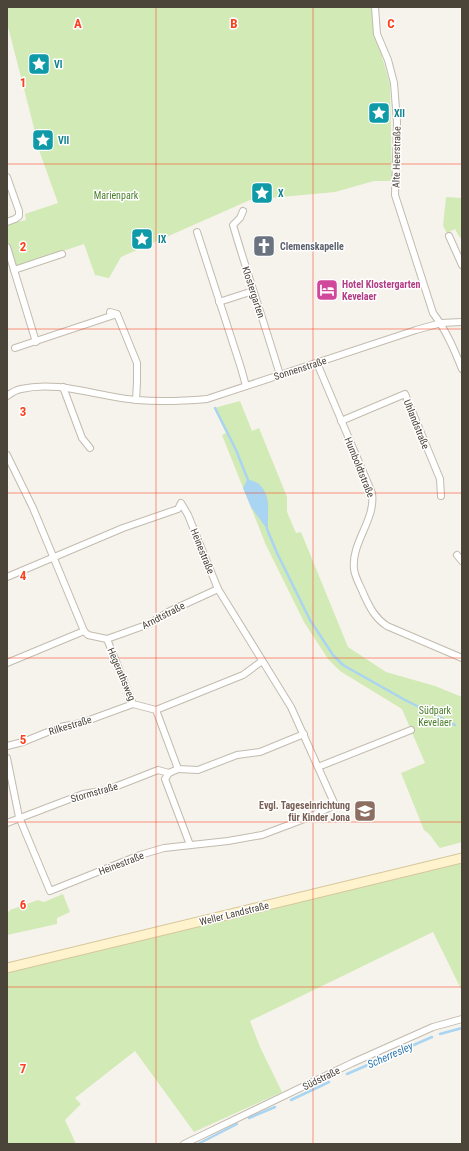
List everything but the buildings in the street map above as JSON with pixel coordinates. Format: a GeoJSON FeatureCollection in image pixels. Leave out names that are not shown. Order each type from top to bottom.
{"type":"FeatureCollection","features":[{"type":"Feature","properties":{"kind":"main road","name":"Weller Landstraße"},"geometry":{"type":"LineString","coordinates":[[7,968],[462,858]]}},
{"type":"Feature","properties":{"kind":"street","name":"Alte Heerstraße"},"geometry":{"type":"LineString","coordinates":[[375,7],[377,34],[388,60],[394,83],[397,122],[395,196],[433,313],[448,335],[462,369]]}},
{"type":"Feature","properties":{"kind":"street"},"geometry":{"type":"LineString","coordinates":[[7,177],[20,211],[19,216],[7,222]]}},
{"type":"Feature","properties":{"kind":"street","name":"Klostergarten"},"geometry":{"type":"LineString","coordinates":[[243,211],[240,218],[233,225],[252,291],[266,329],[280,375]]}},
{"type":"Feature","properties":{"kind":"street"},"geometry":{"type":"LineString","coordinates":[[196,232],[246,386]]}},
{"type":"Feature","properties":{"kind":"street"},"geometry":{"type":"LineString","coordinates":[[449,236],[462,265]]}},
{"type":"Feature","properties":{"kind":"street"},"geometry":{"type":"LineString","coordinates":[[7,247],[36,342]]}},
{"type":"Feature","properties":{"kind":"street"},"geometry":{"type":"LineString","coordinates":[[14,270],[62,254]]}},
{"type":"Feature","properties":{"kind":"street"},"geometry":{"type":"LineString","coordinates":[[219,302],[252,291]]}},
{"type":"Feature","properties":{"kind":"street"},"geometry":{"type":"LineString","coordinates":[[110,312],[118,314]]}},
{"type":"Feature","properties":{"kind":"street"},"geometry":{"type":"LineString","coordinates":[[16,348],[118,314]]}},
{"type":"Feature","properties":{"kind":"street"},"geometry":{"type":"LineString","coordinates":[[118,314],[137,363],[136,400]]}},
{"type":"Feature","properties":{"kind":"street","name":"Sonnenstraße"},"geometry":{"type":"LineString","coordinates":[[7,396],[20,389],[47,386],[63,387],[136,400],[181,402],[207,399],[416,330],[441,323],[462,322]]}},
{"type":"Feature","properties":{"kind":"street","name":"Humboldtstraße"},"geometry":{"type":"LineString","coordinates":[[316,363],[372,493],[372,509],[356,550],[354,560],[354,572],[371,610],[378,620],[387,626],[462,658]]}},
{"type":"Feature","properties":{"kind":"street"},"geometry":{"type":"LineString","coordinates":[[63,387],[82,438],[90,448]]}},
{"type":"Feature","properties":{"kind":"street","name":"Uhlandstraße"},"geometry":{"type":"LineString","coordinates":[[341,421],[405,394],[440,479],[441,496]]}},
{"type":"Feature","properties":{"kind":"street"},"geometry":{"type":"LineString","coordinates":[[7,455],[33,508],[84,631],[7,663]]}},
{"type":"Feature","properties":{"kind":"street","name":"Heinestraße"},"geometry":{"type":"LineString","coordinates":[[7,577],[123,528],[178,509],[181,502],[188,514],[218,589],[291,707],[335,805],[307,818],[262,835],[228,841],[164,848],[140,855],[50,891],[19,817],[7,758]]}},
{"type":"Feature","properties":{"kind":"street"},"geometry":{"type":"LineString","coordinates":[[457,555],[462,560]]}},
{"type":"Feature","properties":{"kind":"street","name":"Arndtstraße"},"geometry":{"type":"LineString","coordinates":[[107,639],[149,624],[170,611],[218,589]]}},
{"type":"Feature","properties":{"kind":"street","name":"Hegerathsweg"},"geometry":{"type":"LineString","coordinates":[[84,631],[88,635],[107,639],[132,704],[156,710]]}},
{"type":"Feature","properties":{"kind":"street"},"geometry":{"type":"LineString","coordinates":[[178,769],[156,710],[243,675],[262,661]]}},
{"type":"Feature","properties":{"kind":"street","name":"Rilkestraße"},"geometry":{"type":"LineString","coordinates":[[7,746],[22,742],[60,727],[81,723],[132,704]]}},
{"type":"Feature","properties":{"kind":"street"},"geometry":{"type":"LineString","coordinates":[[318,767],[411,730]]}},
{"type":"Feature","properties":{"kind":"street"},"geometry":{"type":"LineString","coordinates":[[190,845],[165,779],[168,773],[178,769],[198,770],[237,755],[260,752],[304,734]]}},
{"type":"Feature","properties":{"kind":"street","name":"Stormstraße"},"geometry":{"type":"LineString","coordinates":[[7,823],[19,817],[83,794],[106,790],[158,770],[168,773]]}},
{"type":"Feature","properties":{"kind":"street","name":"Südstraße"},"geometry":{"type":"LineString","coordinates":[[184,1144],[352,1063],[433,1027],[462,1019]]}},
{"type":"Feature","properties":{"kind":"green space","name":"Marienpark"},"geometry":{"type":"Polygon","coordinates":[[[7,7],[373,7],[376,35],[390,85],[392,181],[374,181],[335,192],[250,200],[121,257],[109,278],[95,275],[84,244],[15,267],[7,242],[7,224],[26,220],[25,214],[58,203],[40,153],[7,23],[7,7]]]}},
{"type":"Feature","properties":{"kind":"green space"},"geometry":{"type":"Polygon","coordinates":[[[446,197],[462,198],[462,237],[460,238],[455,229],[447,233],[443,226],[446,197]]]}},
{"type":"Feature","properties":{"kind":"green space","name":"Südpark Kevelaer"},"geometry":{"type":"Polygon","coordinates":[[[240,401],[252,431],[259,428],[287,497],[287,512],[296,533],[301,532],[348,647],[386,672],[435,686],[462,697],[462,842],[440,848],[424,830],[401,773],[425,763],[402,709],[340,671],[328,659],[304,622],[266,545],[222,435],[226,433],[214,408],[240,401]]]}},
{"type":"Feature","properties":{"kind":"green space"},"geometry":{"type":"Polygon","coordinates":[[[462,863],[462,991],[433,932],[250,1021],[260,1047],[282,1092],[194,1132],[135,1051],[75,1098],[81,1104],[65,1120],[76,1144],[7,1144],[7,973],[462,863]]]}},
{"type":"Feature","properties":{"kind":"green space"},"geometry":{"type":"Polygon","coordinates":[[[63,894],[70,912],[57,918],[57,924],[7,935],[7,914],[10,910],[38,900],[44,902],[63,894]]]}},
{"type":"Feature","properties":{"kind":"water"},"geometry":{"type":"Polygon","coordinates":[[[247,480],[259,484],[266,494],[268,504],[267,529],[251,507],[243,488],[247,480]]]}},
{"type":"Feature","properties":{"kind":"waterway"},"geometry":{"type":"LineString","coordinates":[[215,408],[236,450],[248,480]]}},
{"type":"Feature","properties":{"kind":"waterway"},"geometry":{"type":"LineString","coordinates":[[267,529],[277,553],[310,620],[333,655],[343,665],[405,700],[455,725]]}},
{"type":"Feature","properties":{"kind":"waterway","name":"Scherresley"},"geometry":{"type":"LineString","coordinates":[[440,1034],[462,1028]]}},
{"type":"Feature","properties":{"kind":"waterway","name":"Scherresley"},"geometry":{"type":"LineString","coordinates":[[347,1074],[432,1037]]}},
{"type":"Feature","properties":{"kind":"waterway","name":"Scherresley"},"geometry":{"type":"LineString","coordinates":[[291,1100],[329,1082]]}},
{"type":"Feature","properties":{"kind":"waterway","name":"Scherresley"},"geometry":{"type":"LineString","coordinates":[[249,1118],[275,1107]]}},
{"type":"Feature","properties":{"kind":"waterway","name":"Scherresley"},"geometry":{"type":"LineString","coordinates":[[198,1144],[237,1124]]}},
{"type":"Feature","properties":{"kind":"place","name":"VI"},"geometry":{"type":"Point","coordinates":[39,64]}},
{"type":"Feature","properties":{"kind":"place","name":"XII"},"geometry":{"type":"Point","coordinates":[379,113]}},
{"type":"Feature","properties":{"kind":"place","name":"VII"},"geometry":{"type":"Point","coordinates":[43,140]}},
{"type":"Feature","properties":{"kind":"place","name":"X"},"geometry":{"type":"Point","coordinates":[262,193]}},
{"type":"Feature","properties":{"kind":"place","name":"IX"},"geometry":{"type":"Point","coordinates":[142,239]}},
{"type":"Feature","properties":{"kind":"place","name":"Clemenskapelle"},"geometry":{"type":"Point","coordinates":[264,246]}},
{"type":"Feature","properties":{"kind":"place","name":"Hotel Klostergarten Kevelaer"},"geometry":{"type":"Point","coordinates":[327,290]}},
{"type":"Feature","properties":{"kind":"place","name":"Evgl. Tageseinrichtung für Kinder Jona"},"geometry":{"type":"Point","coordinates":[365,811]}}]}
